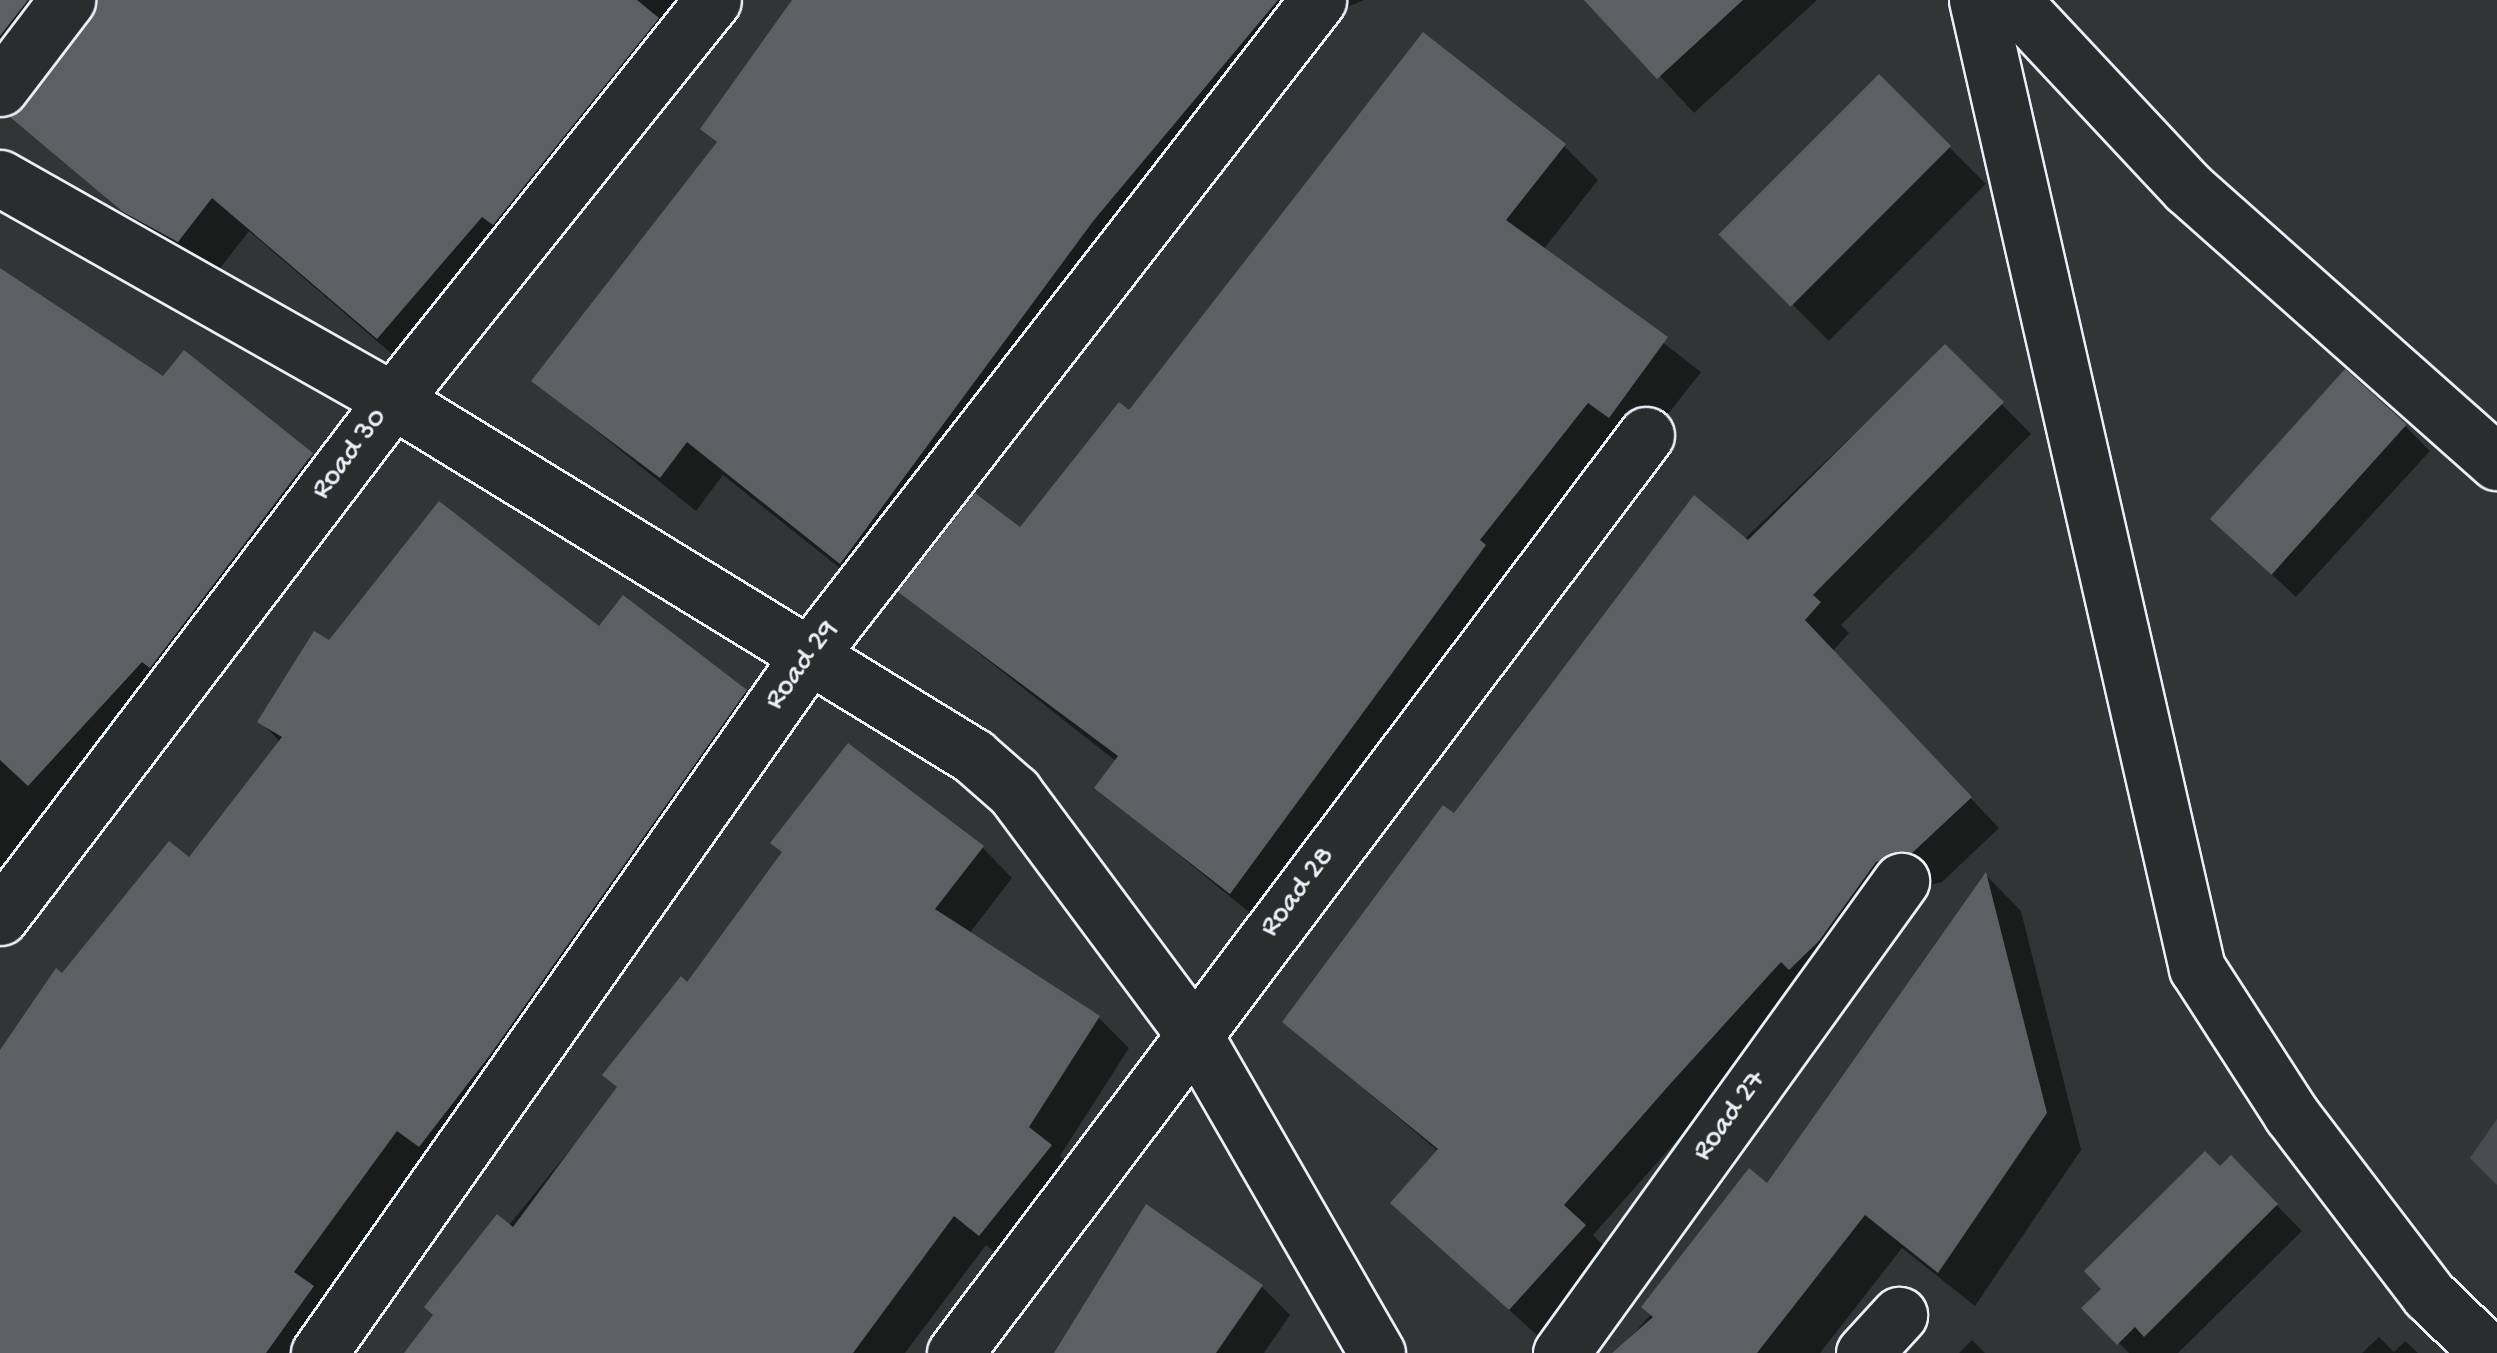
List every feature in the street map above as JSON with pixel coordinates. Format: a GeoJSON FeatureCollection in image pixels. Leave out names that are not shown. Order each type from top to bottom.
{"type":"FeatureCollection","features":[{"type":"Feature","properties":{"kind":"street"},"geometry":{"type":"LineString","coordinates":[[0,88],[68,0]]}},
{"type":"Feature","properties":{"kind":"street","name":"Road 30"},"geometry":{"type":"LineString","coordinates":[[0,917],[393,400],[713,0]]}},
{"type":"Feature","properties":{"kind":"street","name":"Road 29"},"geometry":{"type":"LineString","coordinates":[[319,1353],[811,652],[1318,0]]}},
{"type":"Feature","properties":{"kind":"street"},"geometry":{"type":"LineString","coordinates":[[1977,0],[2196,968],[2395,1250],[2489,1353]]}},
{"type":"Feature","properties":{"kind":"street"},"geometry":{"type":"LineString","coordinates":[[2012,0],[2188,188],[2497,462]]}},
{"type":"Feature","properties":{"kind":"street"},"geometry":{"type":"LineString","coordinates":[[0,178],[393,400],[811,652],[1014,792],[1192,1033],[1377,1353]]}},
{"type":"Feature","properties":{"kind":"street","name":"Road 28"},"geometry":{"type":"LineString","coordinates":[[955,1353],[1192,1033],[1646,436]]}},
{"type":"Feature","properties":{"kind":"street","name":"Road 27"},"geometry":{"type":"LineString","coordinates":[[1561,1353],[1900,881]]}},
{"type":"Feature","properties":{"kind":"shaded area"},"geometry":{"type":"Polygon","coordinates":[[[2497,1119],[2497,1185],[2470,1158],[2497,1119]]]}},
{"type":"Feature","properties":{"kind":"building"},"geometry":{"type":"Polygon","coordinates":[[[0,0],[28,0],[0,36],[0,0]]]}},
{"type":"Feature","properties":{"kind":"building"},"geometry":{"type":"Polygon","coordinates":[[[98,0],[637,0],[659,18],[493,225],[482,217],[377,339],[212,198],[178,242],[123,212],[10,117],[98,0]]]}},
{"type":"Feature","properties":{"kind":"building"},"geometry":{"type":"Polygon","coordinates":[[[792,0],[1278,0],[1094,220],[840,564],[687,442],[660,478],[531,381],[717,142],[700,129],[792,0]]]}},
{"type":"Feature","properties":{"kind":"building"},"geometry":{"type":"Polygon","coordinates":[[[1584,0],[1743,0],[1657,79],[1584,0]]]}},
{"type":"Feature","properties":{"kind":"building"},"geometry":{"type":"Polygon","coordinates":[[[1423,32],[1566,144],[1506,220],[1668,337],[1609,418],[1588,403],[1480,540],[1486,545],[1230,894],[1094,788],[1118,756],[898,592],[975,493],[1020,527],[1119,402],[1129,410],[1423,32]]]}},
{"type":"Feature","properties":{"kind":"building"},"geometry":{"type":"Polygon","coordinates":[[[1879,74],[1951,146],[1791,307],[1718,235],[1879,74]]]}},
{"type":"Feature","properties":{"kind":"building"},"geometry":{"type":"Polygon","coordinates":[[[0,268],[163,376],[184,350],[313,453],[150,668],[142,662],[28,786],[0,760],[0,268]]]}},
{"type":"Feature","properties":{"kind":"building"},"geometry":{"type":"Polygon","coordinates":[[[1945,344],[2004,402],[1813,595],[1821,602],[1805,620],[1972,797],[1912,853],[1876,862],[1819,941],[1789,970],[1781,962],[1671,1083],[1564,1205],[1586,1225],[1509,1310],[1390,1203],[1438,1149],[1282,1022],[1443,805],[1454,813],[1694,495],[1748,540],[1945,344]]]}},
{"type":"Feature","properties":{"kind":"building"},"geometry":{"type":"Polygon","coordinates":[[[2345,369],[2407,425],[2272,575],[2210,519],[2345,369]]]}},
{"type":"Feature","properties":{"kind":"building"},"geometry":{"type":"Polygon","coordinates":[[[439,501],[599,626],[623,595],[747,690],[490,1055],[419,1147],[397,1131],[294,1272],[314,1286],[266,1353],[0,1353],[0,1050],[56,968],[62,973],[169,841],[189,857],[282,737],[257,722],[314,631],[329,640],[439,501]]]}},
{"type":"Feature","properties":{"kind":"building"},"geometry":{"type":"Polygon","coordinates":[[[848,743],[984,846],[935,909],[1100,1016],[1029,1127],[1052,1145],[979,1236],[954,1216],[853,1353],[404,1353],[433,1315],[424,1307],[497,1214],[513,1227],[617,1087],[602,1075],[681,976],[687,982],[782,852],[770,843],[848,743]]]}},
{"type":"Feature","properties":{"kind":"building"},"geometry":{"type":"Polygon","coordinates":[[[1986,872],[2047,1113],[1938,1273],[1865,1215],[1757,1353],[1612,1353],[1653,1317],[1641,1307],[1749,1168],[1767,1183],[1986,872]]]}},
{"type":"Feature","properties":{"kind":"building"},"geometry":{"type":"Polygon","coordinates":[[[2205,1151],[2220,1166],[2231,1155],[2278,1204],[2144,1337],[2135,1327],[2117,1345],[2081,1308],[2101,1289],[2084,1271],[2205,1151]]]}},
{"type":"Feature","properties":{"kind":"building"},"geometry":{"type":"Polygon","coordinates":[[[1146,1204],[1263,1285],[1216,1353],[1054,1353],[1146,1204]]]}}]}
